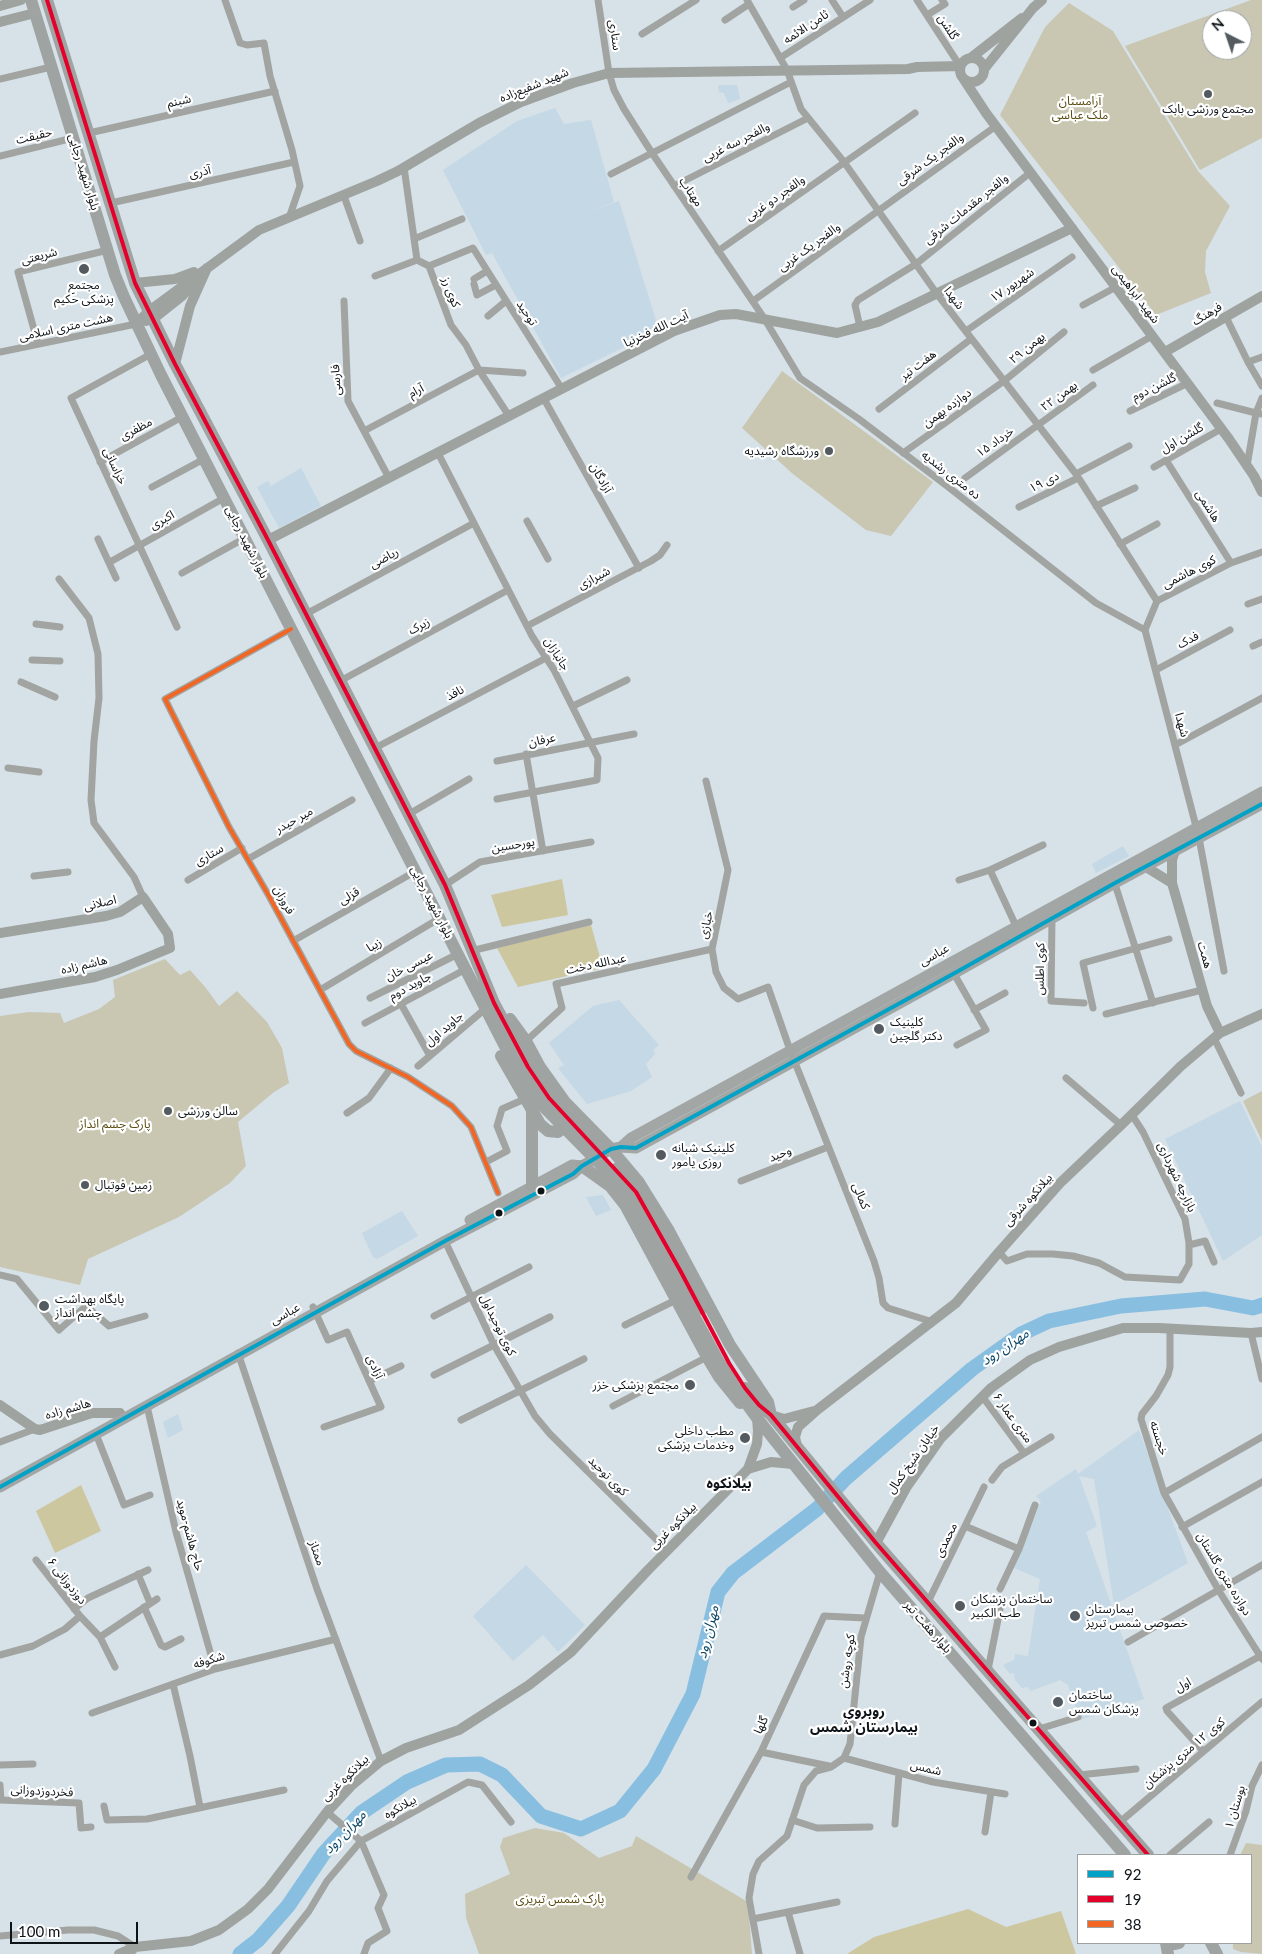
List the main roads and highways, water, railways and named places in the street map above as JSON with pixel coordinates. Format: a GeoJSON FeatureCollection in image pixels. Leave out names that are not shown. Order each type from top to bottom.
{"type":"FeatureCollection","features":[{"type":"Feature","properties":{"kind":"highway","name":"بلوار شهید رجایی"},"geometry":{"type":"LineString","coordinates":[[31,0],[124,297],[182,417],[466,970],[490,1006],[540,1103],[606,1170],[632,1200],[719,1362],[742,1390]]}},
{"type":"Feature","properties":{"kind":"highway","name":"بلوار شهید رجایی"},"geometry":{"type":"LineString","coordinates":[[47,0],[135,283],[175,364],[268,540],[445,885],[472,951],[490,1006]]}},
{"type":"Feature","properties":{"kind":"highway"},"geometry":{"type":"LineString","coordinates":[[490,1006],[513,1022],[540,1067],[574,1113],[616,1148],[687,1263],[730,1345],[768,1402],[771,1415]]}},
{"type":"Feature","properties":{"kind":"highway"},"geometry":{"type":"LineString","coordinates":[[490,1006],[495,1045],[530,1103],[540,1124],[548,1131],[558,1132],[573,1119],[574,1113]]}},
{"type":"Feature","properties":{"kind":"highway"},"geometry":{"type":"LineString","coordinates":[[530,1103],[532,1186]]}},
{"type":"Feature","properties":{"kind":"highway"},"geometry":{"type":"LineString","coordinates":[[582,1166],[610,1186],[625,1205],[707,1357],[737,1401],[755,1415]]}},
{"type":"Feature","properties":{"kind":"highway"},"geometry":{"type":"LineString","coordinates":[[663,1275],[665,1265],[671,1260],[687,1263]]}},
{"type":"Feature","properties":{"kind":"highway","name":"بلوار هفت تیر"},"geometry":{"type":"LineString","coordinates":[[742,1390],[771,1415],[876,1543],[1147,1854]]}},
{"type":"Feature","properties":{"kind":"highway","name":"بلوار هفت تیر"},"geometry":{"type":"LineString","coordinates":[[742,1390],[755,1415],[880,1572],[1124,1854]]}},
{"type":"Feature","properties":{"kind":"main road","name":"عباسى"},"geometry":{"type":"LineString","coordinates":[[950,969],[1016,926],[1052,906],[1113,878],[1146,866],[1176,850],[1198,832],[1262,792]]}},
{"type":"Feature","properties":{"kind":"main road","name":"عباسى"},"geometry":{"type":"LineString","coordinates":[[314,1310],[573,1174],[582,1166],[616,1148],[636,1148],[792,1055],[950,969],[1052,919],[1113,878],[1134,860],[1180,835],[1198,832],[1262,804]]}},
{"type":"Feature","properties":{"kind":"main road","name":"عباسى"},"geometry":{"type":"LineString","coordinates":[[0,1487],[147,1406],[532,1186],[572,1165],[582,1166]]}},
{"type":"Feature","properties":{"kind":"main road","name":"عباسى"},"geometry":{"type":"LineString","coordinates":[[0,1482],[120,1414],[238,1353]]}},
{"type":"Feature","properties":{"kind":"waterway","name":"مهران رود"},"geometry":{"type":"LineString","coordinates":[[240,1954],[258,1940],[288,1906],[324,1853],[361,1813],[407,1782],[446,1765],[480,1764],[502,1775],[541,1816],[581,1829],[620,1811],[654,1769],[693,1694],[718,1592],[733,1573],[817,1509],[846,1478],[972,1369],[1021,1334],[1049,1321],[1121,1306],[1205,1299],[1253,1308],[1262,1305]]}},
{"type":"Feature","properties":{"kind":"place","name":"مجتمع ورزشی بابک"},"geometry":{"type":"Point","coordinates":[1208,94]}},
{"type":"Feature","properties":{"kind":"place","name":"مجتمع پزشکی حکیم"},"geometry":{"type":"Point","coordinates":[84,269]}},
{"type":"Feature","properties":{"kind":"place","name":"ورزشگاه رشیدیه"},"geometry":{"type":"Point","coordinates":[829,451]}},
{"type":"Feature","properties":{"kind":"place","name":"کلینیک دکتر گلچین"},"geometry":{"type":"Point","coordinates":[879,1029]}},
{"type":"Feature","properties":{"kind":"place","name":"سالن ورزشی"},"geometry":{"type":"Point","coordinates":[168,1111]}},
{"type":"Feature","properties":{"kind":"place","name":"کلینیک شبانه روزی یامور"},"geometry":{"type":"Point","coordinates":[661,1155]}},
{"type":"Feature","properties":{"kind":"place","name":"زمین فوتبال"},"geometry":{"type":"Point","coordinates":[85,1185]}},
{"type":"Feature","properties":{"kind":"place","name":"پایگاه بهداشت چشم انداز"},"geometry":{"type":"Point","coordinates":[44,1306]}},
{"type":"Feature","properties":{"kind":"place","name":"مجتمع پزشکی خزر"},"geometry":{"type":"Point","coordinates":[690,1385]}},
{"type":"Feature","properties":{"kind":"place","name":"مطب داخلی وخدمات پزشکی"},"geometry":{"type":"Point","coordinates":[745,1438]}},
{"type":"Feature","properties":{"kind":"place","name":"ساختمان پزشکان طب الکبیر"},"geometry":{"type":"Point","coordinates":[960,1606]}},
{"type":"Feature","properties":{"kind":"place","name":"بیمارستان خصوصی شمس تبریز"},"geometry":{"type":"Point","coordinates":[1075,1616]}},
{"type":"Feature","properties":{"kind":"place","name":"ساختمان پزشکان شمس"},"geometry":{"type":"Point","coordinates":[1058,1702]}},
{"type":"Feature","properties":{"kind":"district","name":"بیلانکوه"},"geometry":{"type":"Point","coordinates":[729,1483]}},
{"type":"Feature","properties":{"kind":"district","name":"روبروی بیمارستان شمس"},"geometry":{"type":"Point","coordinates":[864,1719]}},
{"type":"Feature","properties":{"kind":"park label","name":"آرامستان ملک عباسی"},"geometry":{"type":"Point","coordinates":[1080,108]}},
{"type":"Feature","properties":{"kind":"park label","name":"پارک چشم انداز"},"geometry":{"type":"Point","coordinates":[115,1124]}},
{"type":"Feature","properties":{"kind":"park label","name":"پارک شمس تبریزی"},"geometry":{"type":"Point","coordinates":[560,1899]}}]}
